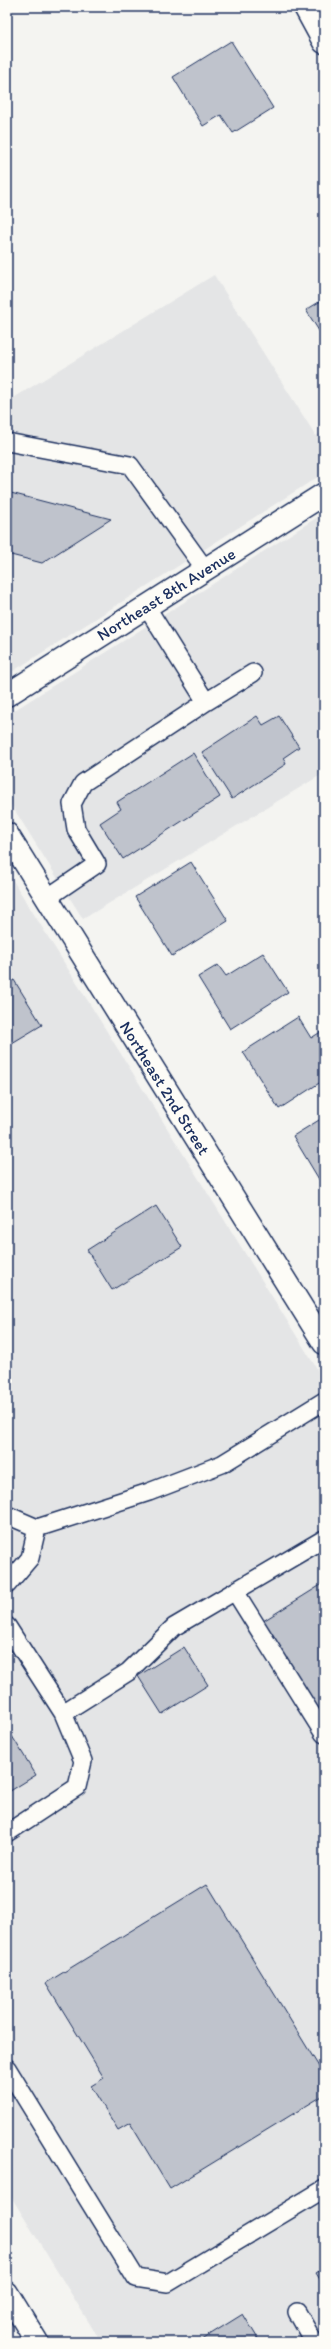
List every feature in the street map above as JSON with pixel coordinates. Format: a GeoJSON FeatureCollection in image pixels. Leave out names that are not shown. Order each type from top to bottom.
{"type":"FeatureCollection","features":[{"type":"Feature","properties":{"kind":"street"},"geometry":{"type":"LineString","coordinates":[[305,7],[324,42]]}},
{"type":"Feature","properties":{"kind":"street","name":"Northeast 8th Avenue"},"geometry":{"type":"LineString","coordinates":[[7,695],[324,494]]}},
{"type":"Feature","properties":{"kind":"street","name":"Northeast 2nd Street"},"geometry":{"type":"LineString","coordinates":[[7,834],[324,1343]]}},
{"type":"Feature","properties":{"kind":"street"},"geometry":{"type":"LineString","coordinates":[[7,2293],[38,2342]]}},
{"type":"Feature","properties":{"kind":"lane"},"geometry":{"type":"LineString","coordinates":[[7,442],[130,465],[205,569]]}},
{"type":"Feature","properties":{"kind":"lane"},"geometry":{"type":"LineString","coordinates":[[146,606],[206,702]]}},
{"type":"Feature","properties":{"kind":"lane"},"geometry":{"type":"LineString","coordinates":[[47,898],[97,864],[76,829],[72,804],[83,783],[253,673]]}},
{"type":"Feature","properties":{"kind":"lane"},"geometry":{"type":"LineString","coordinates":[[7,1515],[37,1528],[149,1492],[222,1464],[324,1401]]}},
{"type":"Feature","properties":{"kind":"lane"},"geometry":{"type":"LineString","coordinates":[[7,1585],[30,1558],[37,1528]]}},
{"type":"Feature","properties":{"kind":"lane"},"geometry":{"type":"LineString","coordinates":[[62,1712],[128,1672],[174,1627],[236,1593],[324,1539]]}},
{"type":"Feature","properties":{"kind":"lane"},"geometry":{"type":"LineString","coordinates":[[236,1593],[324,1734]]}},
{"type":"Feature","properties":{"kind":"lane"},"geometry":{"type":"LineString","coordinates":[[7,1626],[62,1712],[83,1761],[77,1787],[7,1833]]}},
{"type":"Feature","properties":{"kind":"lane"},"geometry":{"type":"LineString","coordinates":[[7,2068],[136,2278],[168,2283],[324,2189]]}},
{"type":"Feature","properties":{"kind":"lane"},"geometry":{"type":"LineString","coordinates":[[297,2312],[314,2342]]}},
{"type":"Feature","properties":{"kind":"shaded area"},"geometry":{"type":"Polygon","coordinates":[[[214,275],[316,436],[324,431],[324,473],[7,675],[7,402],[214,275]]]}},
{"type":"Feature","properties":{"kind":"shaded area"},"geometry":{"type":"Polygon","coordinates":[[[324,513],[324,773],[83,919],[7,798],[7,715],[324,513]]]}},
{"type":"Feature","properties":{"kind":"shaded area"},"geometry":{"type":"Polygon","coordinates":[[[7,871],[324,1380],[324,2342],[101,2342],[7,2190],[7,871]]]}},
{"type":"Feature","properties":{"kind":"building"},"geometry":{"type":"Polygon","coordinates":[[[231,41],[273,108],[233,133],[221,115],[203,126],[173,77],[231,41]]]}},
{"type":"Feature","properties":{"kind":"building"},"geometry":{"type":"Polygon","coordinates":[[[324,299],[324,339],[306,310],[324,299]]]}},
{"type":"Feature","properties":{"kind":"building"},"geometry":{"type":"Polygon","coordinates":[[[7,492],[111,519],[42,563],[7,554],[7,492]]]}},
{"type":"Feature","properties":{"kind":"building"},"geometry":{"type":"Polygon","coordinates":[[[257,716],[263,725],[279,716],[299,747],[283,758],[286,764],[232,799],[202,752],[257,716]]]}},
{"type":"Feature","properties":{"kind":"building"},"geometry":{"type":"Polygon","coordinates":[[[193,753],[220,797],[123,859],[100,823],[121,809],[117,802],[193,753]]]}},
{"type":"Feature","properties":{"kind":"building"},"geometry":{"type":"Polygon","coordinates":[[[191,862],[228,921],[172,956],[135,897],[191,862]]]}},
{"type":"Feature","properties":{"kind":"building"},"geometry":{"type":"Polygon","coordinates":[[[263,953],[288,992],[230,1029],[198,977],[218,965],[226,976],[263,953]]]}},
{"type":"Feature","properties":{"kind":"building"},"geometry":{"type":"Polygon","coordinates":[[[14,980],[42,1025],[7,1046],[7,984],[14,980]]]}},
{"type":"Feature","properties":{"kind":"building"},"geometry":{"type":"Polygon","coordinates":[[[298,1017],[311,1038],[324,1030],[324,1080],[279,1109],[243,1052],[298,1017]]]}},
{"type":"Feature","properties":{"kind":"building"},"geometry":{"type":"Polygon","coordinates":[[[324,1117],[324,1178],[320,1181],[293,1136],[324,1117]]]}},
{"type":"Feature","properties":{"kind":"building"},"geometry":{"type":"Polygon","coordinates":[[[156,1206],[182,1247],[112,1290],[87,1250],[156,1206]]]}},
{"type":"Feature","properties":{"kind":"building"},"geometry":{"type":"Polygon","coordinates":[[[324,1583],[324,1725],[260,1623],[324,1583]]]}},
{"type":"Feature","properties":{"kind":"building"},"geometry":{"type":"Polygon","coordinates":[[[184,1647],[208,1685],[162,1714],[138,1676],[184,1647]]]}},
{"type":"Feature","properties":{"kind":"building"},"geometry":{"type":"Polygon","coordinates":[[[7,1728],[36,1775],[7,1793],[7,1728]]]}},
{"type":"Feature","properties":{"kind":"building"},"geometry":{"type":"Polygon","coordinates":[[[207,1884],[324,2075],[324,2095],[170,2189],[130,2123],[118,2130],[91,2086],[104,2078],[46,1983],[207,1884]]]}},
{"type":"Feature","properties":{"kind":"building"},"geometry":{"type":"Polygon","coordinates":[[[324,2268],[324,2286],[316,2273],[324,2268]]]}},
{"type":"Feature","properties":{"kind":"building"},"geometry":{"type":"Polygon","coordinates":[[[243,2314],[260,2342],[198,2342],[243,2314]]]}}]}
